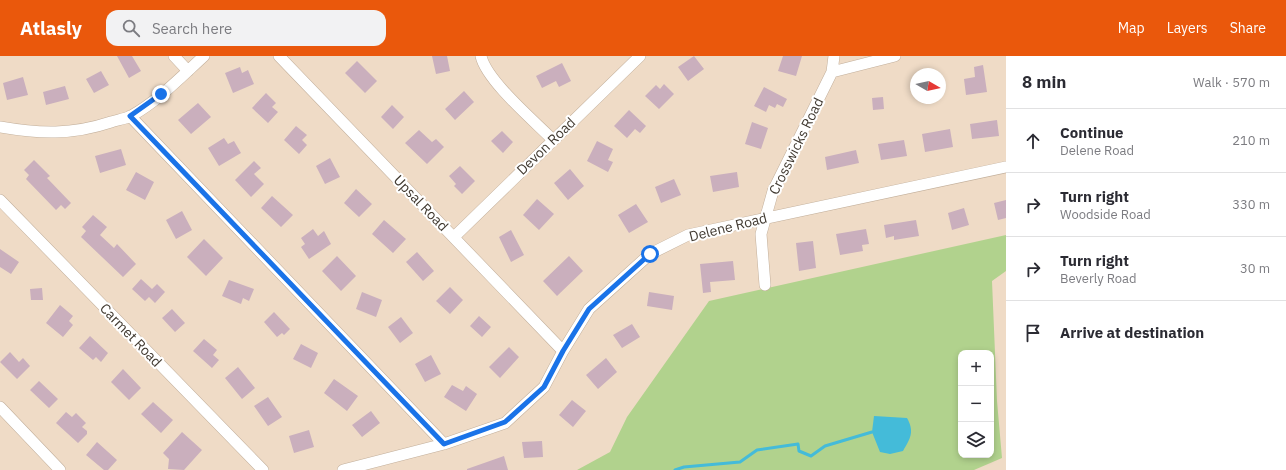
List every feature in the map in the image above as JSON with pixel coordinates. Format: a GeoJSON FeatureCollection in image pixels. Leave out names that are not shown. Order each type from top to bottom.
{"type":"FeatureCollection","features":[{"type":"Feature","properties":{"kind":"street"},"geometry":{"type":"LineString","coordinates":[[174,56],[188,71]]}},
{"type":"Feature","properties":{"kind":"street"},"geometry":{"type":"LineString","coordinates":[[0,127],[29,132],[65,133],[94,127],[130,116],[161,94],[204,56]]}},
{"type":"Feature","properties":{"kind":"street","name":"Upsal Road"},"geometry":{"type":"LineString","coordinates":[[279,56],[563,351]]}},
{"type":"Feature","properties":{"kind":"street"},"geometry":{"type":"LineString","coordinates":[[481,56],[482,63],[500,87],[552,139]]}},
{"type":"Feature","properties":{"kind":"street","name":"Devon Road"},"geometry":{"type":"LineString","coordinates":[[454,237],[552,139],[640,56]]}},
{"type":"Feature","properties":{"kind":"street","name":"Crosswicks Road"},"geometry":{"type":"LineString","coordinates":[[765,285],[761,234],[773,191],[832,72],[834,56]]}},
{"type":"Feature","properties":{"kind":"street"},"geometry":{"type":"LineString","coordinates":[[832,72],[896,56]]}},
{"type":"Feature","properties":{"kind":"street"},"geometry":{"type":"LineString","coordinates":[[130,116],[444,444]]}},
{"type":"Feature","properties":{"kind":"street","name":"Delene Road"},"geometry":{"type":"LineString","coordinates":[[343,470],[444,444],[505,422],[544,387],[563,351],[589,309],[650,254],[688,235],[766,217],[1006,167]]}},
{"type":"Feature","properties":{"kind":"street","name":"Carmet Road"},"geometry":{"type":"LineString","coordinates":[[0,200],[263,470]]}},
{"type":"Feature","properties":{"kind":"street"},"geometry":{"type":"LineString","coordinates":[[0,407],[60,470]]}},
{"type":"Feature","properties":{"kind":"green space"},"geometry":{"type":"Polygon","coordinates":[[[1006,235],[1006,271],[992,281],[997,401],[1002,458],[974,470],[577,470],[610,452],[627,417],[709,301],[1006,235]]]}},
{"type":"Feature","properties":{"kind":"water"},"geometry":{"type":"Polygon","coordinates":[[[874,416],[907,418],[911,427],[911,435],[903,451],[890,454],[880,452],[872,432],[874,416]]]}},
{"type":"Feature","properties":{"kind":"building"},"geometry":{"type":"Polygon","coordinates":[[[117,56],[132,56],[141,71],[129,78],[117,56]]]}},
{"type":"Feature","properties":{"kind":"building"},"geometry":{"type":"Polygon","coordinates":[[[432,56],[447,56],[450,71],[436,74],[432,56]]]}},
{"type":"Feature","properties":{"kind":"building"},"geometry":{"type":"Polygon","coordinates":[[[694,56],[704,69],[688,81],[678,67],[694,56]]]}},
{"type":"Feature","properties":{"kind":"building"},"geometry":{"type":"Polygon","coordinates":[[[783,56],[802,56],[796,76],[778,71],[783,56]]]}},
{"type":"Feature","properties":{"kind":"building"},"geometry":{"type":"Polygon","coordinates":[[[357,61],[377,81],[365,93],[345,73],[357,61]]]}},
{"type":"Feature","properties":{"kind":"building"},"geometry":{"type":"Polygon","coordinates":[[[562,63],[571,81],[559,87],[556,81],[542,88],[536,76],[562,63]]]}},
{"type":"Feature","properties":{"kind":"building"},"geometry":{"type":"Polygon","coordinates":[[[983,65],[987,92],[966,95],[964,79],[975,77],[974,67],[983,65]]]}},
{"type":"Feature","properties":{"kind":"building"},"geometry":{"type":"Polygon","coordinates":[[[240,67],[242,73],[248,70],[254,84],[233,93],[225,73],[240,67]]]}},
{"type":"Feature","properties":{"kind":"building"},"geometry":{"type":"Polygon","coordinates":[[[101,71],[109,85],[94,93],[86,79],[101,71]]]}},
{"type":"Feature","properties":{"kind":"building"},"geometry":{"type":"Polygon","coordinates":[[[23,77],[28,95],[7,100],[3,83],[23,77]]]}},
{"type":"Feature","properties":{"kind":"building"},"geometry":{"type":"Polygon","coordinates":[[[664,84],[674,94],[659,109],[645,96],[656,85],[660,89],[664,84]]]}},
{"type":"Feature","properties":{"kind":"building"},"geometry":{"type":"Polygon","coordinates":[[[65,86],[69,99],[46,105],[43,92],[65,86]]]}},
{"type":"Feature","properties":{"kind":"building"},"geometry":{"type":"Polygon","coordinates":[[[764,87],[787,99],[783,107],[777,104],[775,108],[769,105],[766,112],[754,106],[764,87]]]}},
{"type":"Feature","properties":{"kind":"building"},"geometry":{"type":"Polygon","coordinates":[[[464,91],[474,102],[455,120],[445,109],[464,91]]]}},
{"type":"Feature","properties":{"kind":"building"},"geometry":{"type":"Polygon","coordinates":[[[266,93],[276,103],[272,107],[278,112],[268,123],[252,108],[266,93]]]}},
{"type":"Feature","properties":{"kind":"building"},"geometry":{"type":"Polygon","coordinates":[[[883,97],[884,109],[873,110],[872,98],[883,97]]]}},
{"type":"Feature","properties":{"kind":"building"},"geometry":{"type":"Polygon","coordinates":[[[198,103],[211,117],[191,134],[178,120],[198,103]]]}},
{"type":"Feature","properties":{"kind":"building"},"geometry":{"type":"Polygon","coordinates":[[[392,105],[404,117],[393,129],[381,117],[392,105]]]}},
{"type":"Feature","properties":{"kind":"building"},"geometry":{"type":"Polygon","coordinates":[[[629,110],[646,126],[640,133],[635,129],[627,138],[614,126],[629,110]]]}},
{"type":"Feature","properties":{"kind":"building"},"geometry":{"type":"Polygon","coordinates":[[[997,120],[999,136],[972,139],[970,124],[997,120]]]}},
{"type":"Feature","properties":{"kind":"building"},"geometry":{"type":"Polygon","coordinates":[[[752,122],[768,128],[761,149],[745,144],[752,122]]]}},
{"type":"Feature","properties":{"kind":"building"},"geometry":{"type":"Polygon","coordinates":[[[296,126],[307,135],[302,140],[307,145],[299,154],[284,140],[296,126]]]}},
{"type":"Feature","properties":{"kind":"building"},"geometry":{"type":"Polygon","coordinates":[[[950,129],[953,147],[925,152],[922,134],[950,129]]]}},
{"type":"Feature","properties":{"kind":"building"},"geometry":{"type":"Polygon","coordinates":[[[419,130],[432,142],[436,139],[444,147],[427,164],[405,143],[419,130]]]}},
{"type":"Feature","properties":{"kind":"building"},"geometry":{"type":"Polygon","coordinates":[[[502,131],[513,142],[503,153],[491,141],[502,131]]]}},
{"type":"Feature","properties":{"kind":"building"},"geometry":{"type":"Polygon","coordinates":[[[224,138],[228,144],[234,141],[241,153],[219,166],[208,148],[224,138]]]}},
{"type":"Feature","properties":{"kind":"building"},"geometry":{"type":"Polygon","coordinates":[[[904,140],[907,156],[881,160],[878,144],[904,140]]]}},
{"type":"Feature","properties":{"kind":"building"},"geometry":{"type":"Polygon","coordinates":[[[597,141],[613,149],[608,160],[613,162],[608,172],[587,161],[597,141]]]}},
{"type":"Feature","properties":{"kind":"building"},"geometry":{"type":"Polygon","coordinates":[[[121,149],[126,165],[100,173],[95,156],[121,149]]]}},
{"type":"Feature","properties":{"kind":"building"},"geometry":{"type":"Polygon","coordinates":[[[856,150],[859,163],[827,170],[825,157],[856,150]]]}},
{"type":"Feature","properties":{"kind":"building"},"geometry":{"type":"Polygon","coordinates":[[[330,158],[340,177],[325,184],[316,166],[330,158]]]}},
{"type":"Feature","properties":{"kind":"building"},"geometry":{"type":"Polygon","coordinates":[[[34,160],[50,176],[47,178],[71,203],[65,209],[61,205],[56,210],[26,179],[29,175],[24,170],[34,160]]]}},
{"type":"Feature","properties":{"kind":"building"},"geometry":{"type":"Polygon","coordinates":[[[254,161],[261,168],[254,174],[264,184],[251,197],[235,180],[254,161]]]}},
{"type":"Feature","properties":{"kind":"building"},"geometry":{"type":"Polygon","coordinates":[[[460,166],[475,181],[462,194],[454,186],[456,184],[449,176],[460,166]]]}},
{"type":"Feature","properties":{"kind":"building"},"geometry":{"type":"Polygon","coordinates":[[[570,169],[584,186],[568,200],[554,183],[570,169]]]}},
{"type":"Feature","properties":{"kind":"building"},"geometry":{"type":"Polygon","coordinates":[[[136,172],[154,182],[145,200],[126,190],[136,172]]]}},
{"type":"Feature","properties":{"kind":"building"},"geometry":{"type":"Polygon","coordinates":[[[737,172],[739,187],[713,192],[710,176],[737,172]]]}},
{"type":"Feature","properties":{"kind":"building"},"geometry":{"type":"Polygon","coordinates":[[[674,179],[681,195],[661,203],[655,187],[674,179]]]}},
{"type":"Feature","properties":{"kind":"building"},"geometry":{"type":"Polygon","coordinates":[[[356,189],[372,204],[359,217],[344,203],[356,189]]]}},
{"type":"Feature","properties":{"kind":"building"},"geometry":{"type":"Polygon","coordinates":[[[272,196],[293,215],[281,227],[261,208],[272,196]]]}},
{"type":"Feature","properties":{"kind":"building"},"geometry":{"type":"Polygon","coordinates":[[[537,199],[554,214],[539,230],[523,215],[537,199]]]}},
{"type":"Feature","properties":{"kind":"building"},"geometry":{"type":"Polygon","coordinates":[[[1006,200],[1006,218],[998,220],[994,203],[1006,200]]]}},
{"type":"Feature","properties":{"kind":"building"},"geometry":{"type":"Polygon","coordinates":[[[636,204],[648,222],[629,233],[618,215],[636,204]]]}},
{"type":"Feature","properties":{"kind":"building"},"geometry":{"type":"Polygon","coordinates":[[[964,208],[969,225],[952,230],[948,213],[964,208]]]}},
{"type":"Feature","properties":{"kind":"building"},"geometry":{"type":"Polygon","coordinates":[[[182,211],[192,230],[176,239],[166,220],[182,211]]]}},
{"type":"Feature","properties":{"kind":"building"},"geometry":{"type":"Polygon","coordinates":[[[93,215],[107,227],[100,235],[114,248],[117,244],[136,264],[123,277],[81,237],[86,231],[82,227],[93,215]]]}},
{"type":"Feature","properties":{"kind":"building"},"geometry":{"type":"Polygon","coordinates":[[[384,220],[406,239],[393,253],[372,234],[384,220]]]}},
{"type":"Feature","properties":{"kind":"building"},"geometry":{"type":"Polygon","coordinates":[[[916,220],[919,236],[894,240],[894,236],[886,238],[884,225],[916,220]]]}},
{"type":"Feature","properties":{"kind":"building"},"geometry":{"type":"Polygon","coordinates":[[[313,229],[318,236],[324,231],[331,244],[309,259],[301,247],[305,244],[301,238],[313,229]]]}},
{"type":"Feature","properties":{"kind":"building"},"geometry":{"type":"Polygon","coordinates":[[[866,229],[869,244],[862,245],[863,251],[840,255],[836,234],[866,229]]]}},
{"type":"Feature","properties":{"kind":"building"},"geometry":{"type":"Polygon","coordinates":[[[511,230],[524,255],[511,262],[499,237],[511,230]]]}},
{"type":"Feature","properties":{"kind":"building"},"geometry":{"type":"Polygon","coordinates":[[[204,239],[223,258],[206,276],[187,257],[204,239]]]}},
{"type":"Feature","properties":{"kind":"building"},"geometry":{"type":"Polygon","coordinates":[[[813,241],[816,268],[799,271],[796,243],[813,241]]]}},
{"type":"Feature","properties":{"kind":"building"},"geometry":{"type":"Polygon","coordinates":[[[0,249],[19,262],[11,274],[0,267],[0,249]]]}},
{"type":"Feature","properties":{"kind":"building"},"geometry":{"type":"Polygon","coordinates":[[[417,252],[434,271],[423,281],[406,262],[417,252]]]}},
{"type":"Feature","properties":{"kind":"building"},"geometry":{"type":"Polygon","coordinates":[[[337,256],[356,276],[341,291],[322,271],[337,256]]]}},
{"type":"Feature","properties":{"kind":"building"},"geometry":{"type":"Polygon","coordinates":[[[569,256],[583,271],[557,296],[543,281],[569,256]]]}},
{"type":"Feature","properties":{"kind":"building"},"geometry":{"type":"Polygon","coordinates":[[[733,261],[735,280],[710,282],[711,292],[703,293],[700,264],[733,261]]]}},
{"type":"Feature","properties":{"kind":"building"},"geometry":{"type":"Polygon","coordinates":[[[141,279],[152,289],[157,284],[165,292],[155,303],[149,297],[145,301],[132,289],[141,279]]]}},
{"type":"Feature","properties":{"kind":"building"},"geometry":{"type":"Polygon","coordinates":[[[229,280],[254,289],[249,301],[243,298],[241,304],[222,296],[229,280]]]}},
{"type":"Feature","properties":{"kind":"building"},"geometry":{"type":"Polygon","coordinates":[[[450,287],[463,300],[450,314],[436,301],[450,287]]]}},
{"type":"Feature","properties":{"kind":"building"},"geometry":{"type":"Polygon","coordinates":[[[42,288],[43,300],[31,300],[30,289],[42,288]]]}},
{"type":"Feature","properties":{"kind":"building"},"geometry":{"type":"Polygon","coordinates":[[[362,292],[382,300],[376,317],[356,309],[362,292]]]}},
{"type":"Feature","properties":{"kind":"building"},"geometry":{"type":"Polygon","coordinates":[[[649,292],[674,296],[672,310],[647,306],[649,292]]]}},
{"type":"Feature","properties":{"kind":"building"},"geometry":{"type":"Polygon","coordinates":[[[60,305],[73,316],[69,321],[73,325],[63,337],[46,323],[60,305]]]}},
{"type":"Feature","properties":{"kind":"building"},"geometry":{"type":"Polygon","coordinates":[[[172,309],[185,323],[175,332],[162,318],[172,309]]]}},
{"type":"Feature","properties":{"kind":"building"},"geometry":{"type":"Polygon","coordinates":[[[274,312],[290,329],[284,335],[282,333],[277,337],[264,322],[274,312]]]}},
{"type":"Feature","properties":{"kind":"building"},"geometry":{"type":"Polygon","coordinates":[[[479,316],[491,327],[482,337],[470,326],[479,316]]]}},
{"type":"Feature","properties":{"kind":"building"},"geometry":{"type":"Polygon","coordinates":[[[401,317],[413,333],[400,343],[388,327],[401,317]]]}},
{"type":"Feature","properties":{"kind":"building"},"geometry":{"type":"Polygon","coordinates":[[[632,324],[640,337],[622,348],[613,335],[632,324]]]}},
{"type":"Feature","properties":{"kind":"building"},"geometry":{"type":"Polygon","coordinates":[[[90,336],[108,353],[101,362],[96,357],[93,360],[79,348],[90,336]]]}},
{"type":"Feature","properties":{"kind":"building"},"geometry":{"type":"Polygon","coordinates":[[[204,339],[217,350],[213,355],[219,360],[212,368],[193,351],[204,339]]]}},
{"type":"Feature","properties":{"kind":"building"},"geometry":{"type":"Polygon","coordinates":[[[301,344],[318,353],[311,368],[293,359],[301,344]]]}},
{"type":"Feature","properties":{"kind":"building"},"geometry":{"type":"Polygon","coordinates":[[[509,347],[519,357],[500,378],[489,367],[509,347]]]}},
{"type":"Feature","properties":{"kind":"building"},"geometry":{"type":"Polygon","coordinates":[[[10,352],[19,362],[23,358],[30,366],[17,379],[0,362],[10,352]]]}},
{"type":"Feature","properties":{"kind":"building"},"geometry":{"type":"Polygon","coordinates":[[[431,355],[441,374],[425,382],[415,364],[431,355]]]}},
{"type":"Feature","properties":{"kind":"building"},"geometry":{"type":"Polygon","coordinates":[[[606,358],[617,372],[598,389],[586,375],[606,358]]]}},
{"type":"Feature","properties":{"kind":"building"},"geometry":{"type":"Polygon","coordinates":[[[238,367],[255,388],[242,399],[225,378],[238,367]]]}},
{"type":"Feature","properties":{"kind":"building"},"geometry":{"type":"Polygon","coordinates":[[[123,369],[141,388],[129,400],[111,382],[123,369]]]}},
{"type":"Feature","properties":{"kind":"building"},"geometry":{"type":"Polygon","coordinates":[[[334,379],[358,396],[347,411],[324,393],[334,379]]]}},
{"type":"Feature","properties":{"kind":"building"},"geometry":{"type":"Polygon","coordinates":[[[39,381],[58,399],[49,408],[30,390],[39,381]]]}},
{"type":"Feature","properties":{"kind":"building"},"geometry":{"type":"Polygon","coordinates":[[[452,385],[463,391],[466,386],[477,394],[466,411],[444,397],[452,385]]]}},
{"type":"Feature","properties":{"kind":"building"},"geometry":{"type":"Polygon","coordinates":[[[268,397],[282,417],[268,426],[254,406],[268,397]]]}},
{"type":"Feature","properties":{"kind":"building"},"geometry":{"type":"Polygon","coordinates":[[[572,400],[586,411],[573,427],[559,415],[572,400]]]}},
{"type":"Feature","properties":{"kind":"building"},"geometry":{"type":"Polygon","coordinates":[[[153,402],[173,420],[161,433],[141,414],[153,402]]]}},
{"type":"Feature","properties":{"kind":"building"},"geometry":{"type":"Polygon","coordinates":[[[371,411],[380,423],[362,437],[352,425],[371,411]]]}},
{"type":"Feature","properties":{"kind":"building"},"geometry":{"type":"Polygon","coordinates":[[[66,412],[72,417],[76,413],[86,423],[82,427],[87,431],[87,434],[78,443],[56,423],[66,412]]]}},
{"type":"Feature","properties":{"kind":"building"},"geometry":{"type":"Polygon","coordinates":[[[309,430],[314,447],[294,453],[289,436],[309,430]]]}},
{"type":"Feature","properties":{"kind":"building"},"geometry":{"type":"Polygon","coordinates":[[[182,432],[202,450],[184,470],[168,469],[169,459],[163,453],[182,432]]]}},
{"type":"Feature","properties":{"kind":"building"},"geometry":{"type":"Polygon","coordinates":[[[542,441],[543,457],[524,458],[522,442],[542,441]]]}},
{"type":"Feature","properties":{"kind":"building"},"geometry":{"type":"Polygon","coordinates":[[[97,442],[117,460],[108,470],[104,470],[86,455],[97,442]]]}},
{"type":"Feature","properties":{"kind":"building"},"geometry":{"type":"Polygon","coordinates":[[[504,456],[508,470],[467,470],[467,469],[504,456]]]}},
{"type":"Feature","properties":{"kind":"waterway"},"geometry":{"type":"LineString","coordinates":[[675,470],[684,467],[740,462],[757,450],[798,444],[799,451],[811,456],[825,446],[872,432]]}},
{"type":"Feature","properties":{"kind":"route"},"geometry":{"type":"LineString","coordinates":[[161,94],[130,116],[444,444],[505,422],[544,387],[563,351],[589,309],[650,254]]}}]}
